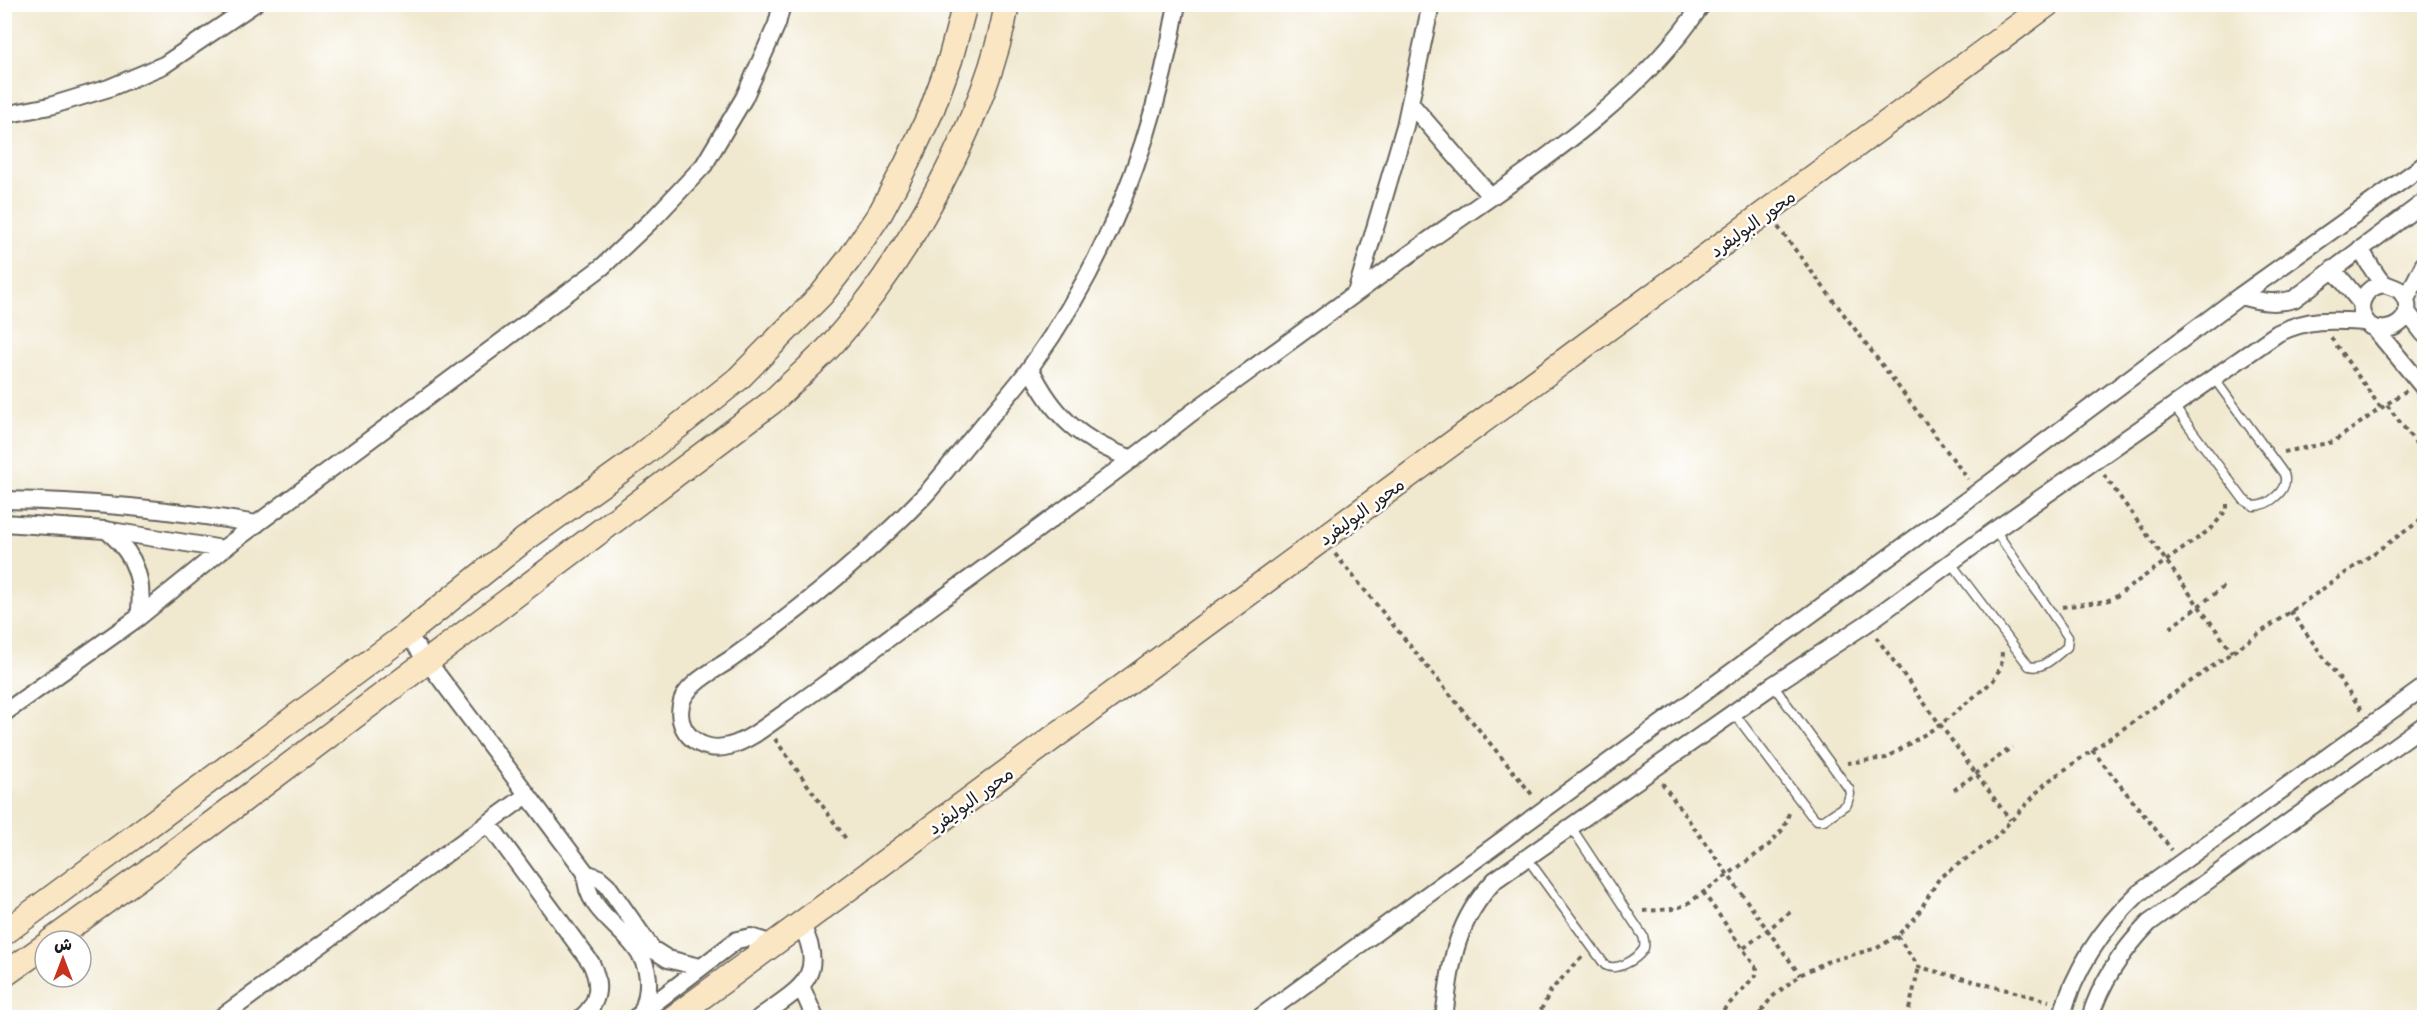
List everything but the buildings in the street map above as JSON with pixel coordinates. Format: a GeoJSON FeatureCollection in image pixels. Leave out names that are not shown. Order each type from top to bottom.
{"type":"FeatureCollection","features":[{"type":"Feature","properties":{"kind":"street"},"geometry":{"type":"LineString","coordinates":[[4,115],[50,106],[109,88],[164,65],[254,4]]}},
{"type":"Feature","properties":{"kind":"street"},"geometry":{"type":"LineString","coordinates":[[4,713],[139,616],[223,549],[602,267],[656,216],[704,165],[744,98],[777,24],[782,4]]}},
{"type":"Feature","properties":{"kind":"street"},"geometry":{"type":"LineString","coordinates":[[4,933],[407,634],[524,540],[637,459],[738,379],[822,294],[880,212],[908,163],[931,112],[950,60],[965,4]]}},
{"type":"Feature","properties":{"kind":"street"},"geometry":{"type":"LineString","coordinates":[[68,929],[428,662],[772,402],[834,342],[882,280],[914,231],[942,180],[967,127],[988,73],[1007,4]]}},
{"type":"Feature","properties":{"kind":"street"},"geometry":{"type":"LineString","coordinates":[[1177,4],[1160,89],[1147,139],[1129,187],[1109,235],[1086,280],[1030,368],[927,493],[887,533],[830,585],[697,683],[684,696],[680,707],[681,721],[687,734],[694,741],[706,747],[729,746],[746,740],[1133,459],[1190,414],[1588,125],[1657,63],[1689,25],[1702,4]]}},
{"type":"Feature","properties":{"kind":"street"},"geometry":{"type":"LineString","coordinates":[[1356,293],[1410,103],[1431,4]]}},
{"type":"Feature","properties":{"kind":"street","name":"محور البوليفرد"},"geometry":{"type":"LineString","coordinates":[[673,1017],[2048,4]]}},
{"type":"Feature","properties":{"kind":"street"},"geometry":{"type":"LineString","coordinates":[[1410,103],[1491,197]]}},
{"type":"Feature","properties":{"kind":"street"},"geometry":{"type":"LineString","coordinates":[[1259,1017],[1978,492],[2240,296],[2424,165]]}},
{"type":"Feature","properties":{"kind":"street"},"geometry":{"type":"LineString","coordinates":[[2240,296],[2280,304],[2294,299],[2424,202]]}},
{"type":"Feature","properties":{"kind":"street"},"geometry":{"type":"LineString","coordinates":[[2360,249],[2384,284]]}},
{"type":"Feature","properties":{"kind":"street"},"geometry":{"type":"LineString","coordinates":[[1444,1017],[1453,951],[1465,920],[1495,880],[1773,685],[1866,624],[1950,561],[2278,333],[2296,324],[2318,320],[2385,330],[2395,328],[2402,321],[2406,305],[2424,264]]}},
{"type":"Feature","properties":{"kind":"street"},"geometry":{"type":"LineString","coordinates":[[2333,269],[2361,303]]}},
{"type":"Feature","properties":{"kind":"street"},"geometry":{"type":"LineString","coordinates":[[2422,385],[2361,313],[2361,303],[2366,292],[2371,287],[2384,284],[2397,288],[2424,334]]}},
{"type":"Feature","properties":{"kind":"street"},"geometry":{"type":"LineString","coordinates":[[1030,368],[1043,393],[1081,435],[1106,449],[1133,459]]}},
{"type":"Feature","properties":{"kind":"street"},"geometry":{"type":"LineString","coordinates":[[4,500],[106,504],[205,515],[257,524]]}},
{"type":"Feature","properties":{"kind":"street"},"geometry":{"type":"LineString","coordinates":[[4,524],[105,530],[223,549]]}},
{"type":"Feature","properties":{"kind":"street"},"geometry":{"type":"LineString","coordinates":[[105,530],[126,549],[136,567],[141,588],[139,616]]}},
{"type":"Feature","properties":{"kind":"street"},"geometry":{"type":"LineString","coordinates":[[407,634],[586,873],[595,876],[607,885],[614,913],[645,965],[648,990],[638,1015]]}},
{"type":"Feature","properties":{"kind":"street"},"geometry":{"type":"LineString","coordinates":[[2063,1011],[2083,962],[2108,924],[2139,893],[2424,687]]}},
{"type":"Feature","properties":{"kind":"street"},"geometry":{"type":"LineString","coordinates":[[2090,1017],[2110,973],[2135,938],[2150,923],[2424,725]]}},
{"type":"Feature","properties":{"kind":"street"},"geometry":{"type":"LineString","coordinates":[[220,1017],[527,795]]}},
{"type":"Feature","properties":{"kind":"street"},"geometry":{"type":"LineString","coordinates":[[488,823],[596,973],[598,995],[593,1006],[581,1017]]}},
{"type":"Feature","properties":{"kind":"street"},"geometry":{"type":"LineString","coordinates":[[614,913],[660,955],[676,962],[699,967]]}},
{"type":"Feature","properties":{"kind":"street"},"geometry":{"type":"LineString","coordinates":[[759,1017],[801,986],[810,975],[812,965],[810,945],[801,924]]}},
{"type":"Feature","properties":{"kind":"street"},"geometry":{"type":"LineString","coordinates":[[638,1015],[730,944],[743,938],[759,938],[773,944]]}},
{"type":"Feature","properties":{"kind":"street"},"geometry":{"type":"LineString","coordinates":[[4,975],[33,954]]}},
{"type":"Feature","properties":{"kind":"street"},"geometry":{"type":"LineString","coordinates":[[801,986],[815,1017]]}},
{"type":"Feature","properties":{"kind":"lane"},"geometry":{"type":"LineString","coordinates":[[2172,405],[2248,504],[2259,506],[2265,503],[2283,489],[2286,484],[2284,474],[2213,376]]}},
{"type":"Feature","properties":{"kind":"lane"},"geometry":{"type":"LineString","coordinates":[[1950,561],[2029,666],[2040,667],[2045,664],[2067,647],[2069,641],[1995,530]]}},
{"type":"Feature","properties":{"kind":"lane"},"geometry":{"type":"LineString","coordinates":[[1734,713],[1814,818],[1820,820],[1847,804],[1849,789],[1773,685]]}},
{"type":"Feature","properties":{"kind":"lane"},"geometry":{"type":"LineString","coordinates":[[1527,858],[1605,965],[1615,969],[1643,950],[1645,943],[1643,936],[1571,827]]}},
{"type":"Feature","properties":{"kind":"path"},"geometry":{"type":"LineString","coordinates":[[1767,212],[1978,492]]}},
{"type":"Feature","properties":{"kind":"path"},"geometry":{"type":"LineString","coordinates":[[2318,320],[2381,408]]}},
{"type":"Feature","properties":{"kind":"path"},"geometry":{"type":"LineString","coordinates":[[2271,455],[2333,442],[2387,404],[2422,385]]}},
{"type":"Feature","properties":{"kind":"path"},"geometry":{"type":"LineString","coordinates":[[2387,404],[2424,454]]}},
{"type":"Feature","properties":{"kind":"path"},"geometry":{"type":"LineString","coordinates":[[2093,461],[2232,652]]}},
{"type":"Feature","properties":{"kind":"path"},"geometry":{"type":"LineString","coordinates":[[2049,608],[2106,601],[2166,561],[2221,519],[2227,509],[2229,481]]}},
{"type":"Feature","properties":{"kind":"path"},"geometry":{"type":"LineString","coordinates":[[1756,1017],[1779,991],[1800,975],[1826,962],[1877,948],[1897,936],[1916,917],[1940,877],[1959,862],[1982,849],[2047,782],[2424,518]]}},
{"type":"Feature","properties":{"kind":"path"},"geometry":{"type":"LineString","coordinates":[[1323,539],[1544,809]]}},
{"type":"Feature","properties":{"kind":"path"},"geometry":{"type":"LineString","coordinates":[[2170,628],[2226,585]]}},
{"type":"Feature","properties":{"kind":"path"},"geometry":{"type":"LineString","coordinates":[[2290,611],[2372,724]]}},
{"type":"Feature","properties":{"kind":"path"},"geometry":{"type":"LineString","coordinates":[[1866,624],[2010,820]]}},
{"type":"Feature","properties":{"kind":"path"},"geometry":{"type":"LineString","coordinates":[[1831,765],[1886,758],[1940,725],[1993,681],[2001,667],[2003,634]]}},
{"type":"Feature","properties":{"kind":"path"},"geometry":{"type":"LineString","coordinates":[[766,726],[846,839]]}},
{"type":"Feature","properties":{"kind":"path"},"geometry":{"type":"LineString","coordinates":[[1954,790],[2012,747]]}},
{"type":"Feature","properties":{"kind":"path"},"geometry":{"type":"LineString","coordinates":[[2092,750],[2182,862]]}},
{"type":"Feature","properties":{"kind":"path"},"geometry":{"type":"LineString","coordinates":[[1653,770],[1800,975]]}},
{"type":"Feature","properties":{"kind":"path"},"geometry":{"type":"LineString","coordinates":[[1627,912],[1675,909],[1687,904],[1774,840],[1784,828],[1796,795]]}},
{"type":"Feature","properties":{"kind":"path"},"geometry":{"type":"LineString","coordinates":[[1703,892],[1757,969],[1756,975],[1716,1017]]}},
{"type":"Feature","properties":{"kind":"path"},"geometry":{"type":"LineString","coordinates":[[1744,948],[1793,910]]}},
{"type":"Feature","properties":{"kind":"path"},"geometry":{"type":"LineString","coordinates":[[1897,936],[1919,968],[2063,1011]]}},
{"type":"Feature","properties":{"kind":"path"},"geometry":{"type":"LineString","coordinates":[[1537,1017],[1551,990],[1592,946]]}},
{"type":"Feature","properties":{"kind":"path"},"geometry":{"type":"LineString","coordinates":[[1906,1017],[1919,968]]}},
{"type":"Feature","properties":{"kind":"path"},"geometry":{"type":"LineString","coordinates":[[1760,1011],[1763,1017]]}}]}
